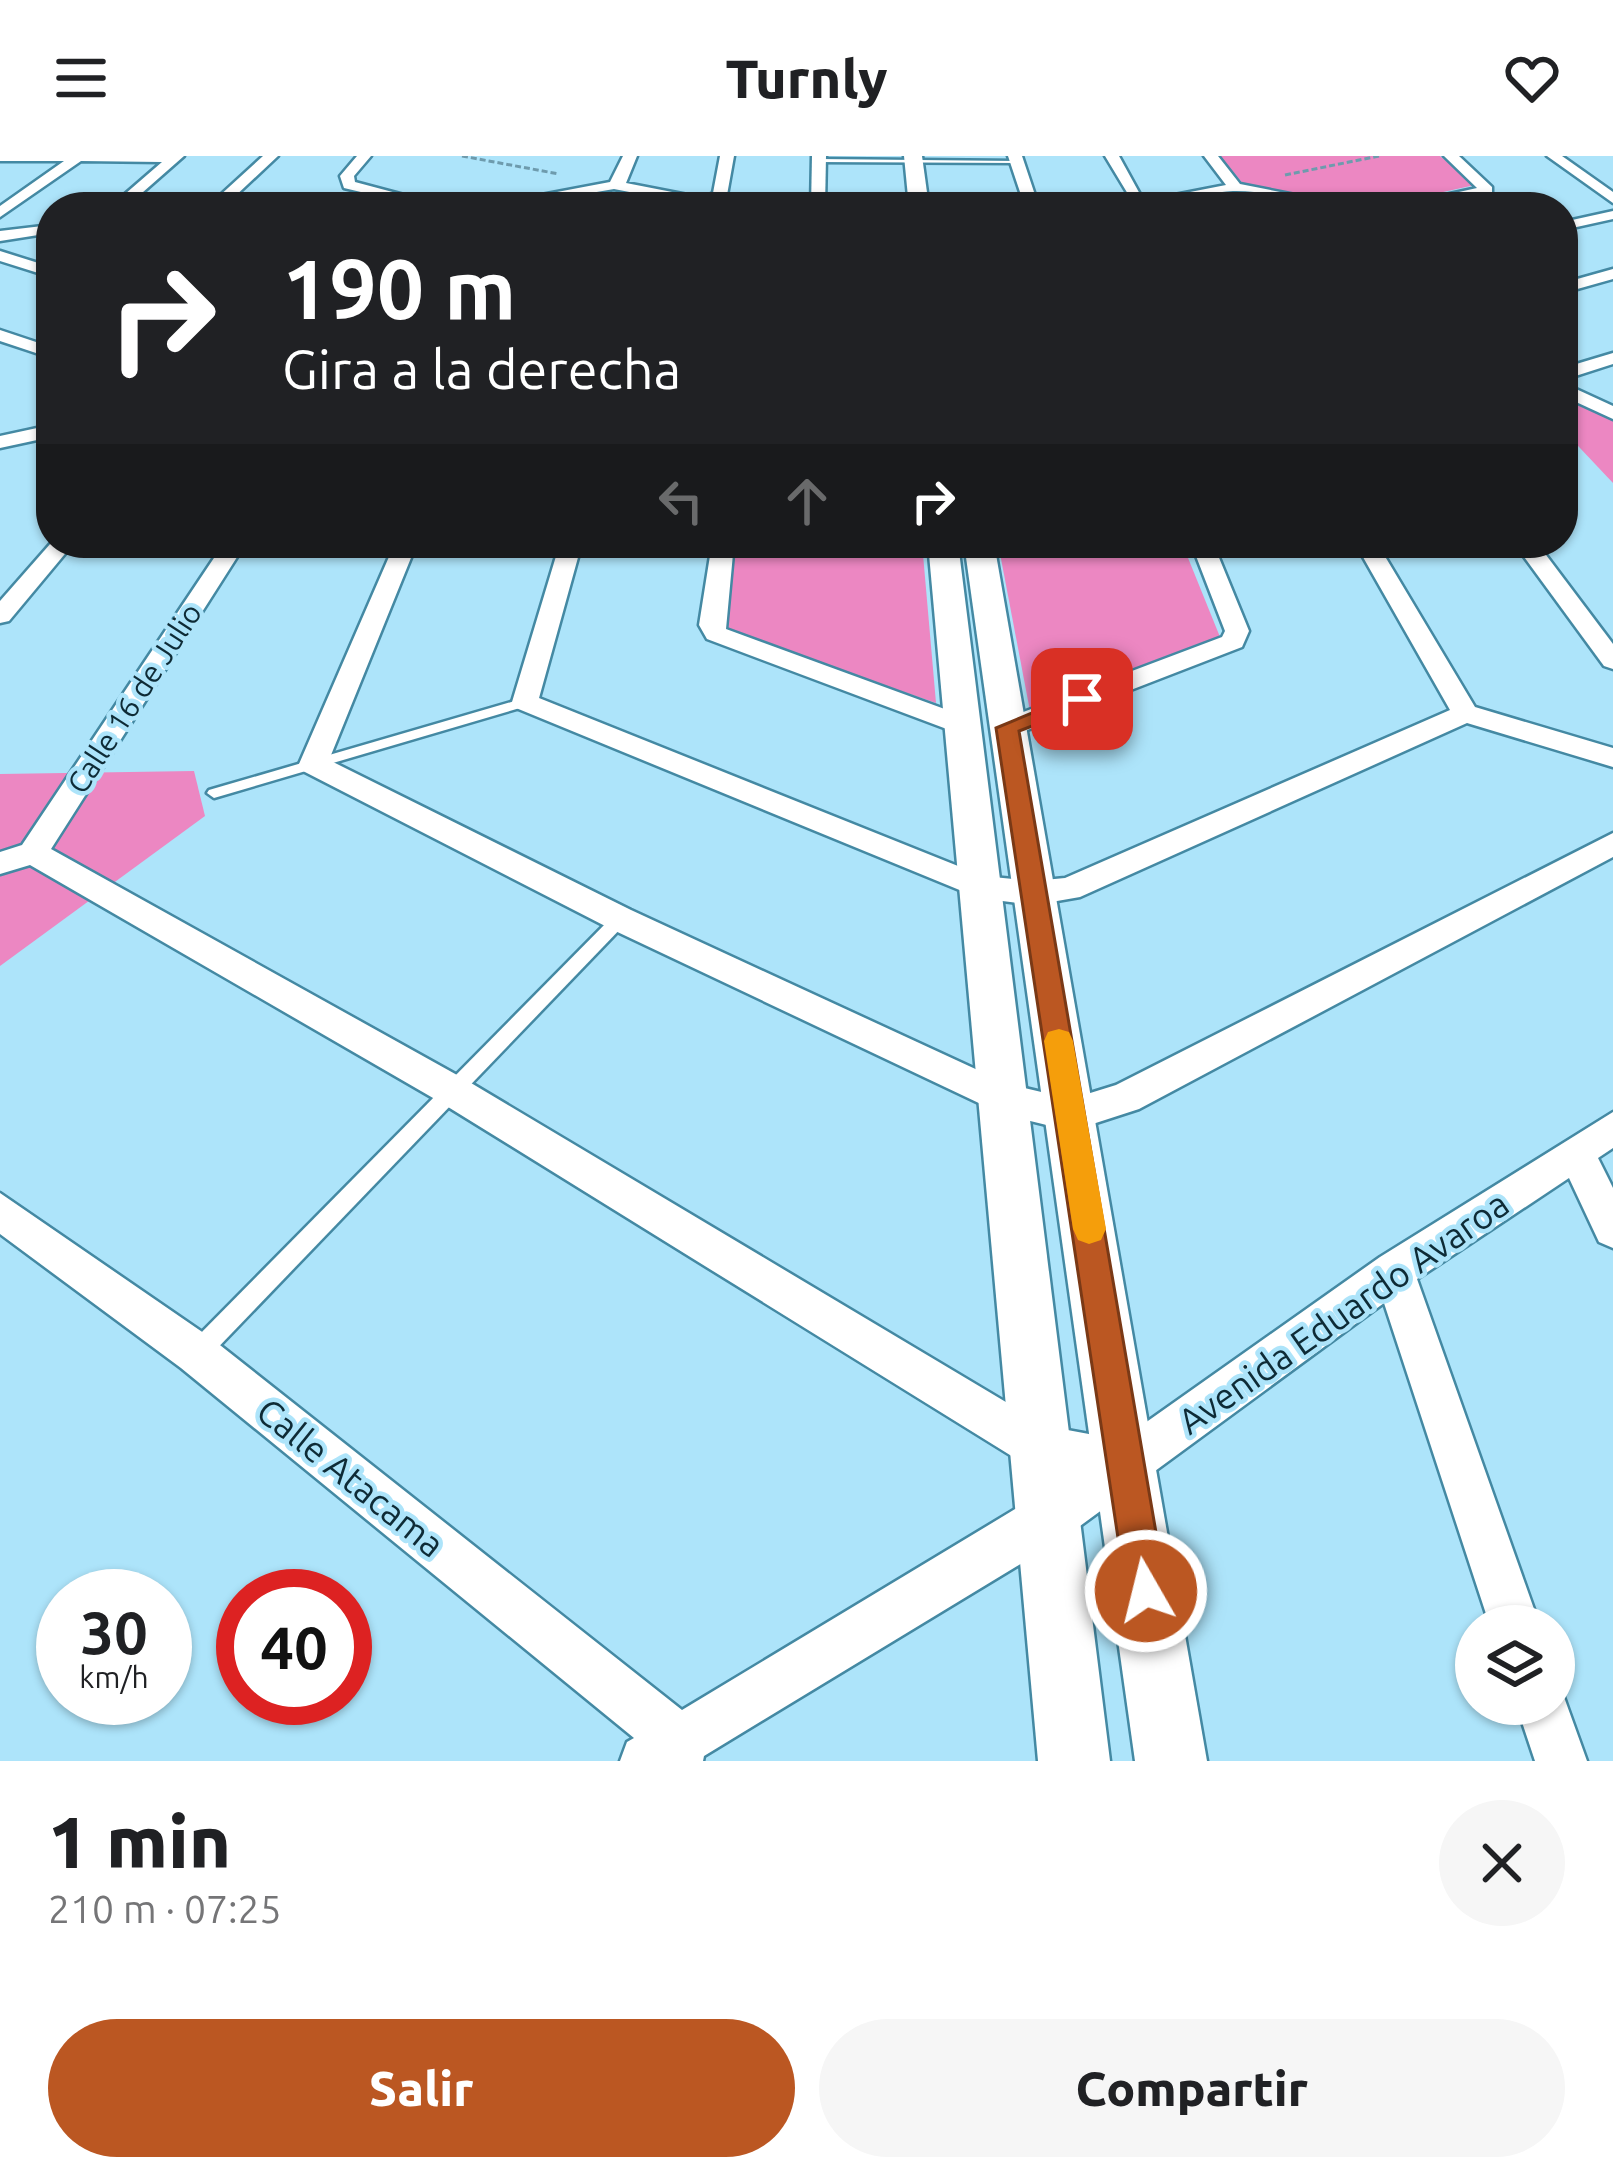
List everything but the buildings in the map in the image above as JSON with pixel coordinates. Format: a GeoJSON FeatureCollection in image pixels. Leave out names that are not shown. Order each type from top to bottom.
{"type":"FeatureCollection","features":[{"type":"Feature","properties":{"kind":"street"},"geometry":{"type":"LineString","coordinates":[[0,213],[80,156]]}},
{"type":"Feature","properties":{"kind":"street"},"geometry":{"type":"LineString","coordinates":[[232,192],[271,156]]}},
{"type":"Feature","properties":{"kind":"street"},"geometry":{"type":"LineString","coordinates":[[364,156],[347,176],[349,185],[379,192]]}},
{"type":"Feature","properties":{"kind":"street"},"geometry":{"type":"LineString","coordinates":[[573,192],[621,181],[630,156]]}},
{"type":"Feature","properties":{"kind":"street"},"geometry":{"type":"LineString","coordinates":[[720,192],[727,156]]}},
{"type":"Feature","properties":{"kind":"street"},"geometry":{"type":"LineString","coordinates":[[1112,156],[1132,192]]}},
{"type":"Feature","properties":{"kind":"street"},"geometry":{"type":"LineString","coordinates":[[1210,156],[1234,187]]}},
{"type":"Feature","properties":{"kind":"street"},"geometry":{"type":"LineString","coordinates":[[1451,156],[1489,186],[1477,192]]}},
{"type":"Feature","properties":{"kind":"street"},"geometry":{"type":"LineString","coordinates":[[1554,156],[1613,199]]}},
{"type":"Feature","properties":{"kind":"street"},"geometry":{"type":"LineString","coordinates":[[0,157],[176,157]]}},
{"type":"Feature","properties":{"kind":"street"},"geometry":{"type":"LineString","coordinates":[[135,192],[176,157]]}},
{"type":"Feature","properties":{"kind":"street"},"geometry":{"type":"LineString","coordinates":[[818,192],[819,159]]}},
{"type":"Feature","properties":{"kind":"street"},"geometry":{"type":"LineString","coordinates":[[914,159],[917,192]]}},
{"type":"Feature","properties":{"kind":"street"},"geometry":{"type":"LineString","coordinates":[[1016,159],[1027,192]]}},
{"type":"Feature","properties":{"kind":"street"},"geometry":{"type":"LineString","coordinates":[[614,185],[645,192]]}},
{"type":"Feature","properties":{"kind":"street"},"geometry":{"type":"LineString","coordinates":[[1210,192],[1234,187],[1263,192]]}},
{"type":"Feature","properties":{"kind":"street"},"geometry":{"type":"LineString","coordinates":[[1578,222],[1613,214]]}},
{"type":"Feature","properties":{"kind":"street"},"geometry":{"type":"LineString","coordinates":[[0,236],[36,231]]}},
{"type":"Feature","properties":{"kind":"street"},"geometry":{"type":"LineString","coordinates":[[0,256],[36,267]]}},
{"type":"Feature","properties":{"kind":"street"},"geometry":{"type":"LineString","coordinates":[[1578,284],[1613,274]]}},
{"type":"Feature","properties":{"kind":"street"},"geometry":{"type":"LineString","coordinates":[[0,335],[36,348]]}},
{"type":"Feature","properties":{"kind":"street"},"geometry":{"type":"LineString","coordinates":[[25,344],[36,340]]}},
{"type":"Feature","properties":{"kind":"street"},"geometry":{"type":"LineString","coordinates":[[1578,369],[1613,358]]}},
{"type":"Feature","properties":{"kind":"street"},"geometry":{"type":"LineString","coordinates":[[1578,396],[1613,413]]}},
{"type":"Feature","properties":{"kind":"street"},"geometry":{"type":"LineString","coordinates":[[3,440],[36,434]]}},
{"type":"Feature","properties":{"kind":"street"},"geometry":{"type":"LineString","coordinates":[[0,616],[50,558]]}},
{"type":"Feature","properties":{"kind":"street","name":"Calle 16 de Julio"},"geometry":{"type":"LineString","coordinates":[[17,858],[224,558]]}},
{"type":"Feature","properties":{"kind":"street"},"geometry":{"type":"LineString","coordinates":[[399,558],[313,764],[620,919],[1002,1099],[1071,1115],[1126,1098],[1613,844]]}},
{"type":"Feature","properties":{"kind":"street"},"geometry":{"type":"LineString","coordinates":[[568,558],[525,702],[980,887],[1034,893],[1069,889],[1465,713],[1613,758]]}},
{"type":"Feature","properties":{"kind":"street"},"geometry":{"type":"LineString","coordinates":[[721,558],[711,625],[716,634],[985,726],[1234,642],[1237,631],[1208,558]]}},
{"type":"Feature","properties":{"kind":"street"},"geometry":{"type":"LineString","coordinates":[[946,558],[985,726],[1034,893],[1171,1761]]}},
{"type":"Feature","properties":{"kind":"street"},"geometry":{"type":"LineString","coordinates":[[979,558],[985,726],[980,887],[1074,1761]]}},
{"type":"Feature","properties":{"kind":"street"},"geometry":{"type":"LineString","coordinates":[[1375,558],[1465,713]]}},
{"type":"Feature","properties":{"kind":"street"},"geometry":{"type":"LineString","coordinates":[[1537,558],[1613,662]]}},
{"type":"Feature","properties":{"kind":"street"},"geometry":{"type":"LineString","coordinates":[[17,858],[453,1091],[1039,1447],[1127,1463]]}},
{"type":"Feature","properties":{"kind":"street"},"geometry":{"type":"LineString","coordinates":[[1594,1140],[1613,1229]]}},
{"type":"Feature","properties":{"kind":"street","name":"Avenida Eduardo Avaroa"},"geometry":{"type":"LineString","coordinates":[[667,1754],[1048,1520],[1394,1271],[1594,1140]]}},
{"type":"Feature","properties":{"kind":"street","name":"Calle Atacama"},"geometry":{"type":"LineString","coordinates":[[0,1210],[196,1353],[667,1754]]}},
{"type":"Feature","properties":{"kind":"street"},"geometry":{"type":"LineString","coordinates":[[1394,1271],[1508,1605]]}},
{"type":"Feature","properties":{"kind":"street"},"geometry":{"type":"LineString","coordinates":[[1549,1725],[1561,1761]]}},
{"type":"Feature","properties":{"kind":"lane"},"geometry":{"type":"LineString","coordinates":[[819,159],[1016,159]]}},
{"type":"Feature","properties":{"kind":"lane"},"geometry":{"type":"LineString","coordinates":[[214,794],[525,702]]}},
{"type":"Feature","properties":{"kind":"lane"},"geometry":{"type":"LineString","coordinates":[[196,1353],[620,919]]}},
{"type":"Feature","properties":{"kind":"path"},"geometry":{"type":"LineString","coordinates":[[462,156],[614,185]]}},
{"type":"Feature","properties":{"kind":"path"},"geometry":{"type":"LineString","coordinates":[[1234,187],[1378,156]]}},
{"type":"Feature","properties":{"kind":"shaded area"},"geometry":{"type":"Polygon","coordinates":[[[1220,156],[1440,156],[1475,185],[1443,192],[1286,192],[1244,185],[1220,156]]]}},
{"type":"Feature","properties":{"kind":"shaded area"},"geometry":{"type":"Polygon","coordinates":[[[1578,400],[1613,412],[1613,483],[1578,446],[1578,400]]]}},
{"type":"Feature","properties":{"kind":"shaded area"},"geometry":{"type":"Polygon","coordinates":[[[735,558],[923,558],[936,703],[723,630],[735,558]]]}},
{"type":"Feature","properties":{"kind":"shaded area"},"geometry":{"type":"Polygon","coordinates":[[[1001,558],[1188,558],[1220,637],[1030,711],[1001,558]]]}},
{"type":"Feature","properties":{"kind":"shaded area"},"geometry":{"type":"Polygon","coordinates":[[[194,771],[205,816],[0,966],[0,774],[194,771]]]}},
{"type":"Feature","properties":{"kind":"slow traffic"},"geometry":{"type":"LineString","coordinates":[[1059,1041],[1089,1229]]}},
{"type":"Feature","properties":{"kind":"route"},"geometry":{"type":"LineString","coordinates":[[1082,699],[1007,728],[1146,1591]]}}]}
